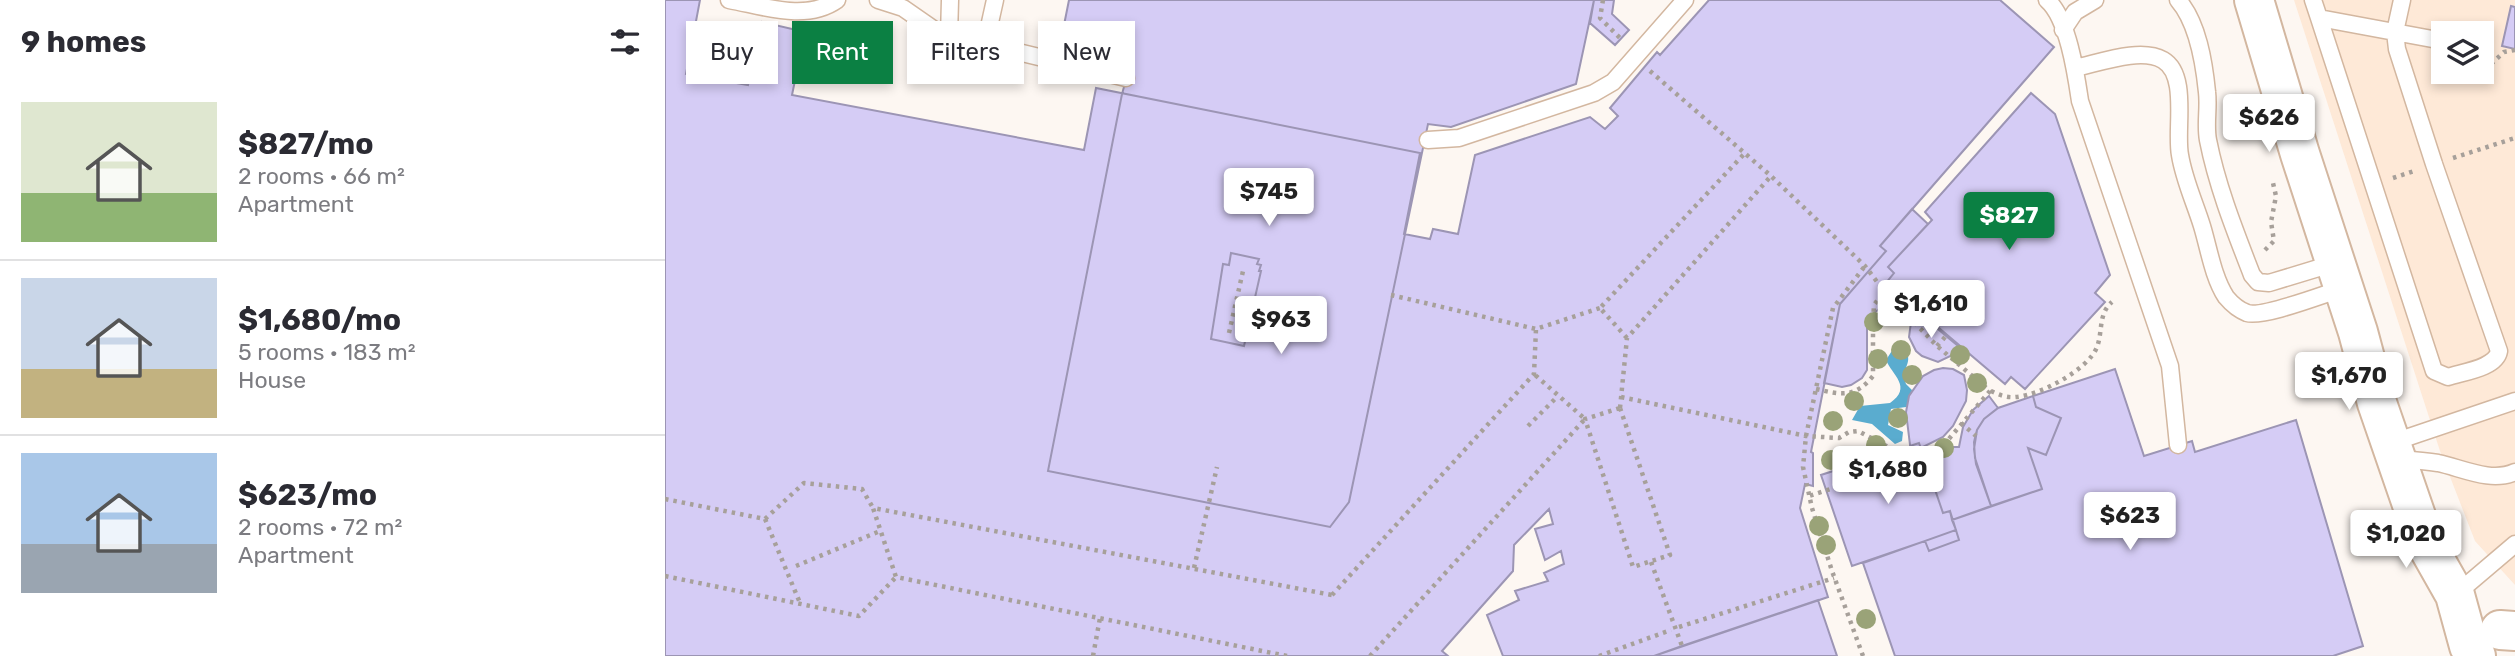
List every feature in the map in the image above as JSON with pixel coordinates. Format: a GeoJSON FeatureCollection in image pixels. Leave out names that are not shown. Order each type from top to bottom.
{"type":"FeatureCollection","features":[{"type":"Feature","properties":{"kind":"street"},"geometry":{"type":"LineString","coordinates":[[2254,0],[2393,451],[2425,542],[2455,595],[2488,618],[2501,640]]}},
{"type":"Feature","properties":{"kind":"lane"},"geometry":{"type":"LineString","coordinates":[[729,0],[799,12],[816,11],[837,0]]}},
{"type":"Feature","properties":{"kind":"lane"},"geometry":{"type":"LineString","coordinates":[[878,0],[903,8],[922,21]]}},
{"type":"Feature","properties":{"kind":"lane"},"geometry":{"type":"LineString","coordinates":[[903,8],[919,0]]}},
{"type":"Feature","properties":{"kind":"lane"},"geometry":{"type":"LineString","coordinates":[[949,21],[950,0]]}},
{"type":"Feature","properties":{"kind":"lane"},"geometry":{"type":"LineString","coordinates":[[990,21],[995,0]]}},
{"type":"Feature","properties":{"kind":"lane"},"geometry":{"type":"LineString","coordinates":[[1428,140],[1459,138],[1594,93],[1613,82],[1685,0]]}},
{"type":"Feature","properties":{"kind":"lane"},"geometry":{"type":"LineString","coordinates":[[2047,0],[2053,5],[2063,30],[2075,68],[2080,101],[2169,366],[2178,445]]}},
{"type":"Feature","properties":{"kind":"lane"},"geometry":{"type":"LineString","coordinates":[[2063,30],[2075,12],[2095,0]]}},
{"type":"Feature","properties":{"kind":"lane"},"geometry":{"type":"LineString","coordinates":[[2178,0],[2188,11],[2194,25],[2208,92],[2207,136],[2213,162],[2252,275],[2258,282],[2269,283],[2340,276]]}},
{"type":"Feature","properties":{"kind":"lane"},"geometry":{"type":"LineString","coordinates":[[2313,0],[2434,371],[2448,377],[2491,363],[2499,351],[2397,49],[2395,32],[2402,0]]}},
{"type":"Feature","properties":{"kind":"lane"},"geometry":{"type":"LineString","coordinates":[[2319,18],[2431,38]]}},
{"type":"Feature","properties":{"kind":"lane"},"geometry":{"type":"LineString","coordinates":[[2075,68],[2140,54],[2166,61],[2173,70],[2178,85],[2179,154],[2215,270],[2230,302],[2246,313],[2266,313],[2340,276]]}},
{"type":"Feature","properties":{"kind":"lane"},"geometry":{"type":"LineString","coordinates":[[2393,451],[2515,401]]}},
{"type":"Feature","properties":{"kind":"lane"},"geometry":{"type":"LineString","coordinates":[[2393,451],[2475,474],[2512,476]]}},
{"type":"Feature","properties":{"kind":"lane"},"geometry":{"type":"LineString","coordinates":[[2455,595],[2515,544]]}},
{"type":"Feature","properties":{"kind":"path"},"geometry":{"type":"LineString","coordinates":[[1604,0],[1600,18],[1621,39]]}},
{"type":"Feature","properties":{"kind":"path"},"geometry":{"type":"LineString","coordinates":[[2494,61],[2504,52],[2515,50]]}},
{"type":"Feature","properties":{"kind":"path"},"geometry":{"type":"LineString","coordinates":[[1644,66],[1771,176],[1865,265],[1884,290],[1937,346],[1990,391],[2001,396],[2017,397],[2062,383],[2084,364],[2097,348],[2106,307],[2112,302]]}},
{"type":"Feature","properties":{"kind":"path"},"geometry":{"type":"LineString","coordinates":[[2373,185],[2515,138]]}},
{"type":"Feature","properties":{"kind":"path"},"geometry":{"type":"LineString","coordinates":[[1391,295],[1536,329],[1600,308],[1745,153]]}},
{"type":"Feature","properties":{"kind":"path"},"geometry":{"type":"LineString","coordinates":[[1534,374],[1585,419],[1633,567],[1670,555],[1620,408],[1627,338],[1771,176]]}},
{"type":"Feature","properties":{"kind":"path"},"geometry":{"type":"LineString","coordinates":[[2262,253],[2274,241],[2271,222],[2276,196],[2271,176]]}},
{"type":"Feature","properties":{"kind":"path"},"geometry":{"type":"LineString","coordinates":[[1863,656],[1834,578],[1803,467],[1833,308],[1865,265]]}},
{"type":"Feature","properties":{"kind":"path"},"geometry":{"type":"LineString","coordinates":[[1229,333],[1243,271]]}},
{"type":"Feature","properties":{"kind":"path"},"geometry":{"type":"LineString","coordinates":[[1816,389],[1851,393],[1864,387],[1873,376],[1874,305],[1884,290]]}},
{"type":"Feature","properties":{"kind":"path"},"geometry":{"type":"LineString","coordinates":[[1600,308],[1627,338]]}},
{"type":"Feature","properties":{"kind":"path"},"geometry":{"type":"LineString","coordinates":[[873,508],[1332,595],[1534,374],[1536,329]]}},
{"type":"Feature","properties":{"kind":"path"},"geometry":{"type":"LineString","coordinates":[[1937,346],[1946,336]]}},
{"type":"Feature","properties":{"kind":"path"},"geometry":{"type":"LineString","coordinates":[[1809,496],[1935,455],[1990,391]]}},
{"type":"Feature","properties":{"kind":"path"},"geometry":{"type":"LineString","coordinates":[[1528,426],[1557,396]]}},
{"type":"Feature","properties":{"kind":"path"},"geometry":{"type":"LineString","coordinates":[[1621,397],[1807,436],[1839,438],[1849,432],[1858,431],[1890,448],[1908,463]]}},
{"type":"Feature","properties":{"kind":"path"},"geometry":{"type":"LineString","coordinates":[[1370,656],[1585,419],[1620,408]]}},
{"type":"Feature","properties":{"kind":"path"},"geometry":{"type":"LineString","coordinates":[[1961,423],[1976,436]]}},
{"type":"Feature","properties":{"kind":"path"},"geometry":{"type":"LineString","coordinates":[[1193,568],[1217,467]]}},
{"type":"Feature","properties":{"kind":"path"},"geometry":{"type":"LineString","coordinates":[[765,519],[804,483],[862,489],[873,508],[896,577]]}},
{"type":"Feature","properties":{"kind":"path"},"geometry":{"type":"LineString","coordinates":[[665,499],[765,519]]}},
{"type":"Feature","properties":{"kind":"path"},"geometry":{"type":"LineString","coordinates":[[765,519],[800,603]]}},
{"type":"Feature","properties":{"kind":"path"},"geometry":{"type":"LineString","coordinates":[[796,566],[880,531]]}},
{"type":"Feature","properties":{"kind":"path"},"geometry":{"type":"LineString","coordinates":[[1651,562],[1682,646]]}},
{"type":"Feature","properties":{"kind":"path"},"geometry":{"type":"LineString","coordinates":[[665,576],[859,615],[896,577]]}},
{"type":"Feature","properties":{"kind":"path"},"geometry":{"type":"LineString","coordinates":[[896,577],[1287,656]]}},
{"type":"Feature","properties":{"kind":"path"},"geometry":{"type":"LineString","coordinates":[[1679,627],[1834,578]]}},
{"type":"Feature","properties":{"kind":"path"},"geometry":{"type":"LineString","coordinates":[[1093,656],[1100,618]]}},
{"type":"Feature","properties":{"kind":"path"},"geometry":{"type":"LineString","coordinates":[[1599,656],[1671,630]]}},
{"type":"Feature","properties":{"kind":"shaded area"},"geometry":{"type":"Polygon","coordinates":[[[2294,0],[2515,0],[2515,585],[2475,541],[2440,451],[2294,0]]]}},
{"type":"Feature","properties":{"kind":"water"},"geometry":{"type":"Polygon","coordinates":[[[1895,346],[1900,346],[1907,353],[1908,363],[1903,375],[1912,390],[1906,407],[1891,409],[1888,425],[1903,432],[1902,441],[1895,444],[1872,424],[1852,420],[1860,406],[1890,403],[1900,392],[1899,381],[1886,360],[1895,346]]]}},
{"type":"Feature","properties":{"kind":"building"},"geometry":{"type":"Polygon","coordinates":[[[665,0],[700,0],[696,21],[686,21],[686,84],[778,84],[778,26],[792,29],[792,84],[794,84],[792,95],[1084,150],[1096,88],[1420,153],[1404,234],[1430,239],[1433,229],[1458,234],[1475,155],[1590,117],[1605,129],[1618,116],[1610,108],[1657,52],[1660,55],[1709,0],[2000,0],[2054,47],[1880,246],[1886,251],[1840,304],[1811,452],[1813,486],[1805,484],[1800,508],[1828,597],[1654,656],[1503,656],[1487,615],[1519,600],[1515,591],[1548,581],[1544,573],[1564,564],[1561,551],[1545,560],[1535,529],[1553,524],[1549,509],[1514,545],[1513,571],[1442,651],[1448,656],[665,656],[665,0]]]}},
{"type":"Feature","properties":{"kind":"building"},"geometry":{"type":"Polygon","coordinates":[[[1069,0],[1594,0],[1576,84],[1451,127],[1428,124],[1349,502],[1330,527],[1048,471],[1122,94],[1125,84],[1135,84],[1135,21],[1065,21],[1069,0]]]}},
{"type":"Feature","properties":{"kind":"building"},"geometry":{"type":"Polygon","coordinates":[[[1594,0],[1614,0],[1612,14],[1629,30],[1615,45],[1590,23],[1594,0]]]}},
{"type":"Feature","properties":{"kind":"building"},"geometry":{"type":"Polygon","coordinates":[[[2511,6],[2515,7],[2515,49],[2502,46],[2511,6]]]}},
{"type":"Feature","properties":{"kind":"building"},"geometry":{"type":"Polygon","coordinates":[[[2031,93],[2055,114],[2110,275],[2095,293],[2105,302],[2025,389],[2011,377],[2005,384],[1886,283],[1894,273],[1888,267],[1932,220],[1925,212],[2031,93]]]}},
{"type":"Feature","properties":{"kind":"building"},"geometry":{"type":"Polygon","coordinates":[[[1912,209],[1928,224],[1888,267],[1894,273],[1886,283],[1897,294],[1867,319],[1867,370],[1862,378],[1851,385],[1842,387],[1824,383],[1840,304],[1886,251],[1880,246],[1912,209]]]}},
{"type":"Feature","properties":{"kind":"building"},"geometry":{"type":"Polygon","coordinates":[[[1231,253],[1259,259],[1257,264],[1261,265],[1244,346],[1211,339],[1223,264],[1229,265],[1231,253]]]}},
{"type":"Feature","properties":{"kind":"building"},"geometry":{"type":"Polygon","coordinates":[[[1916,310],[1963,350],[1938,362],[1916,351],[1909,337],[1916,310]]]}},
{"type":"Feature","properties":{"kind":"building"},"geometry":{"type":"Polygon","coordinates":[[[1943,368],[1953,369],[1964,375],[1966,401],[1953,426],[1943,437],[1911,453],[1906,412],[1909,396],[1923,376],[1943,368]]]}},
{"type":"Feature","properties":{"kind":"building"},"geometry":{"type":"Polygon","coordinates":[[[2115,369],[2144,456],[2192,441],[2195,452],[2296,420],[2363,646],[2333,656],[1895,656],[1863,563],[1956,530],[1952,520],[2042,489],[2028,448],[2046,455],[2061,418],[2036,407],[2033,396],[2115,369]]]}},
{"type":"Feature","properties":{"kind":"building"},"geometry":{"type":"Polygon","coordinates":[[[1989,396],[1998,408],[1984,419],[1977,430],[1974,449],[1976,464],[1991,506],[1952,520],[1950,511],[1943,513],[1926,463],[1949,455],[1950,447],[1959,447],[1963,427],[1973,410],[1989,396]]]}},
{"type":"Feature","properties":{"kind":"building"},"geometry":{"type":"Polygon","coordinates":[[[2033,396],[2036,407],[2061,418],[2046,455],[2028,448],[2042,489],[1991,506],[1975,458],[1974,442],[1977,430],[1984,419],[1998,408],[2033,396]]]}},
{"type":"Feature","properties":{"kind":"building"},"geometry":{"type":"Polygon","coordinates":[[[1919,443],[1943,513],[1950,511],[1959,540],[1929,551],[1925,541],[1852,566],[1821,475],[1919,443]]]}},
{"type":"Feature","properties":{"kind":"building"},"geometry":{"type":"Polygon","coordinates":[[[1818,600],[1837,656],[1654,656],[1682,646],[1818,600]]]}}]}
